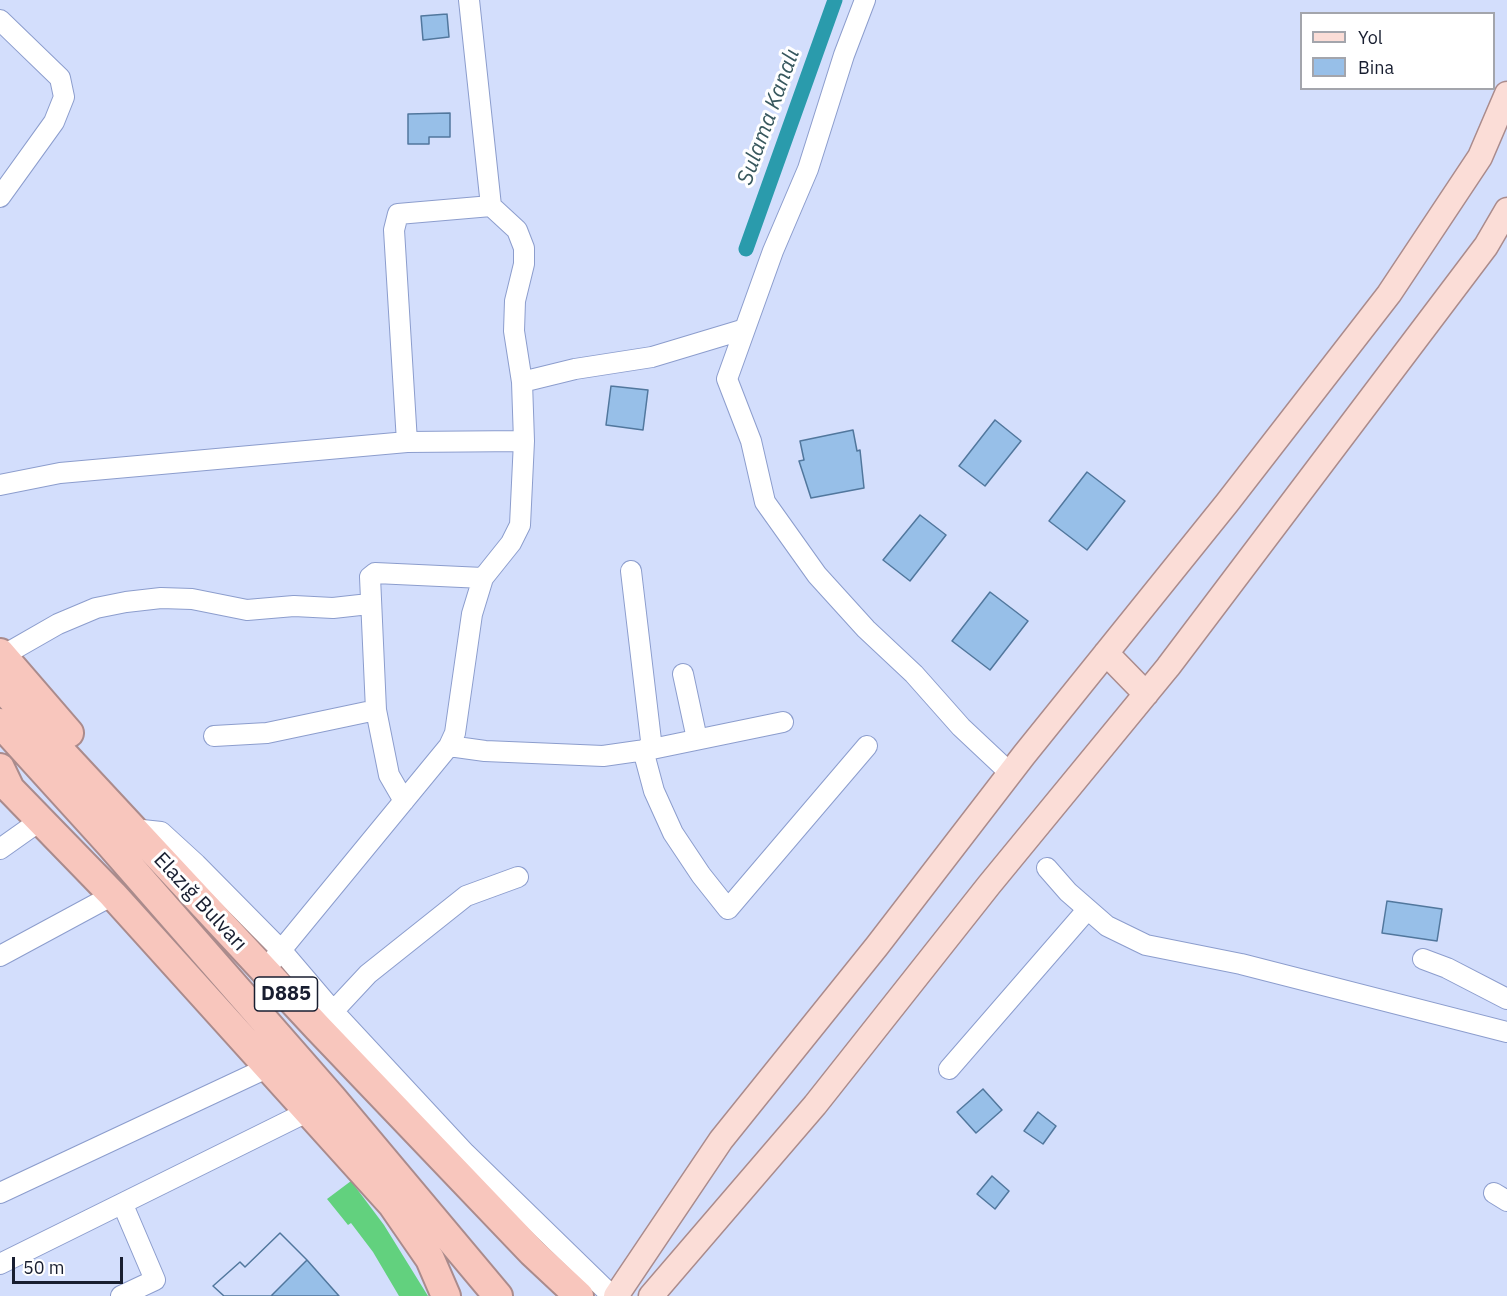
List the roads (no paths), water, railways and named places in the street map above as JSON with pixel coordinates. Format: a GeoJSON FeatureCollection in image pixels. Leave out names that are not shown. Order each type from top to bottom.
{"type":"FeatureCollection","features":[{"type":"Feature","properties":{"kind":"highway"},"geometry":{"type":"LineString","coordinates":[[1,655],[65,726],[122,829]]}},
{"type":"Feature","properties":{"kind":"highway","name":"Elazığ Bulvarı"},"geometry":{"type":"LineString","coordinates":[[0,686],[122,829],[332,1098],[498,1296]]}},
{"type":"Feature","properties":{"kind":"highway","name":"Elazığ Bulvarı"},"geometry":{"type":"LineString","coordinates":[[0,723],[273,960],[532,1251],[579,1296]]}},
{"type":"Feature","properties":{"kind":"highway"},"geometry":{"type":"LineString","coordinates":[[0,754],[45,804],[122,829]]}},
{"type":"Feature","properties":{"kind":"highway"},"geometry":{"type":"LineString","coordinates":[[0,768],[10,789],[113,896],[392,1204],[430,1259],[446,1296]]}},
{"type":"Feature","properties":{"kind":"highway"},"geometry":{"type":"LineString","coordinates":[[422,1205],[472,1296]]}},
{"type":"Feature","properties":{"kind":"main road"},"geometry":{"type":"LineString","coordinates":[[614,1296],[721,1140],[1010,773],[1227,503],[1389,294],[1480,157],[1507,94]]}},
{"type":"Feature","properties":{"kind":"main road"},"geometry":{"type":"LineString","coordinates":[[651,1296],[815,1105],[989,885],[1146,694],[1486,246],[1507,210]]}},
{"type":"Feature","properties":{"kind":"main road"},"geometry":{"type":"LineString","coordinates":[[1106,653],[1146,694]]}},
{"type":"Feature","properties":{"kind":"street"},"geometry":{"type":"LineString","coordinates":[[273,960],[449,746],[454,733],[472,614],[483,578],[512,543],[520,525],[524,441],[522,382],[514,331],[515,301],[524,264],[524,248],[517,230],[491,206],[469,0]]}},
{"type":"Feature","properties":{"kind":"street"},"geometry":{"type":"LineString","coordinates":[[865,0],[844,55],[808,169],[773,251],[727,379],[751,441],[765,502],[831,591],[866,629],[914,674],[961,727],[1010,773]]}},
{"type":"Feature","properties":{"kind":"street"},"geometry":{"type":"LineString","coordinates":[[0,20],[60,78],[64,97],[54,122],[0,197]]}},
{"type":"Feature","properties":{"kind":"street"},"geometry":{"type":"LineString","coordinates":[[407,442],[394,230],[398,214],[491,206]]}},
{"type":"Feature","properties":{"kind":"street"},"geometry":{"type":"LineString","coordinates":[[522,382],[575,369],[652,357],[745,329]]}},
{"type":"Feature","properties":{"kind":"street"},"geometry":{"type":"LineString","coordinates":[[0,485],[60,473],[407,442],[524,441]]}},
{"type":"Feature","properties":{"kind":"street"},"geometry":{"type":"LineString","coordinates":[[631,571],[647,750],[654,790],[673,833],[701,875],[728,909],[867,746]]}},
{"type":"Feature","properties":{"kind":"street"},"geometry":{"type":"LineString","coordinates":[[404,801],[389,775],[376,711],[369,604],[370,577],[375,573],[483,578]]}},
{"type":"Feature","properties":{"kind":"street"},"geometry":{"type":"LineString","coordinates":[[1,655],[33,636],[96,608],[138,601],[160,598],[192,599],[247,610],[294,606],[333,608],[369,604]]}},
{"type":"Feature","properties":{"kind":"street"},"geometry":{"type":"LineString","coordinates":[[683,674],[697,740]]}},
{"type":"Feature","properties":{"kind":"street"},"geometry":{"type":"LineString","coordinates":[[214,736],[267,733],[376,711]]}},
{"type":"Feature","properties":{"kind":"street"},"geometry":{"type":"LineString","coordinates":[[449,746],[485,751],[603,756],[647,750],[783,722]]}},
{"type":"Feature","properties":{"kind":"street"},"geometry":{"type":"LineString","coordinates":[[0,849],[41,820]]}},
{"type":"Feature","properties":{"kind":"street"},"geometry":{"type":"LineString","coordinates":[[1047,868],[1087,910],[1107,926],[1146,945],[1242,964],[1507,1032]]}},
{"type":"Feature","properties":{"kind":"street"},"geometry":{"type":"LineString","coordinates":[[518,877],[466,896],[368,974],[326,1020],[614,1296]]}},
{"type":"Feature","properties":{"kind":"street"},"geometry":{"type":"LineString","coordinates":[[0,956],[113,896]]}},
{"type":"Feature","properties":{"kind":"street"},"geometry":{"type":"LineString","coordinates":[[949,1069],[1087,910]]}},
{"type":"Feature","properties":{"kind":"street"},"geometry":{"type":"LineString","coordinates":[[1423,959],[1447,968],[1507,999]]}},
{"type":"Feature","properties":{"kind":"street"},"geometry":{"type":"LineString","coordinates":[[0,1193],[269,1067]]}},
{"type":"Feature","properties":{"kind":"street"},"geometry":{"type":"LineString","coordinates":[[0,1264],[307,1112]]}},
{"type":"Feature","properties":{"kind":"street"},"geometry":{"type":"LineString","coordinates":[[121,1296],[155,1280],[123,1205]]}},
{"type":"Feature","properties":{"kind":"waterway","name":"Sulama Kanalı"},"geometry":{"type":"LineString","coordinates":[[746,249],[835,0]]}}]}
